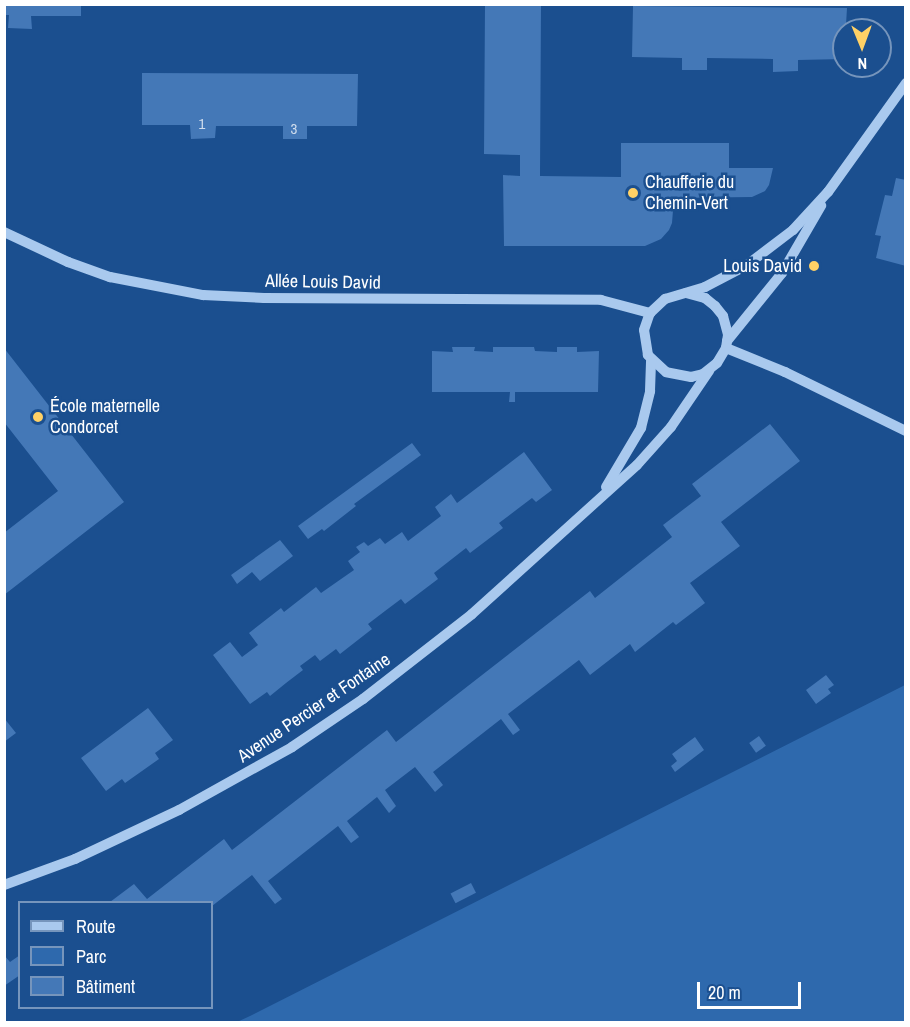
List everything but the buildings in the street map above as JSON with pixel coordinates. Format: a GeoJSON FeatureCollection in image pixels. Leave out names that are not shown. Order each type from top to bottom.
{"type":"FeatureCollection","features":[{"type":"Feature","properties":{"kind":"street","name":"Avenue Percier et Fontaine"},"geometry":{"type":"LineString","coordinates":[[4,885],[75,859],[150,825],[239,779],[292,747],[363,699],[472,614],[649,453],[782,273],[800,246],[828,192],[906,83]]}},
{"type":"Feature","properties":{"kind":"street","name":"Avenue Percier et Fontaine"},"geometry":{"type":"LineString","coordinates":[[602,495],[641,428],[650,391],[651,360],[643,337],[650,313],[665,299],[718,280],[771,250],[828,192]]}},
{"type":"Feature","properties":{"kind":"street","name":"Allée Louis David"},"geometry":{"type":"LineString","coordinates":[[4,232],[60,258],[110,277],[203,295],[254,298],[601,300],[650,313]]}},
{"type":"Feature","properties":{"kind":"street"},"geometry":{"type":"LineString","coordinates":[[686,293],[705,298],[720,310],[725,322],[727,345],[906,431]]}},
{"type":"Feature","properties":{"kind":"street"},"geometry":{"type":"LineString","coordinates":[[651,360],[660,369],[678,377],[691,377],[709,370]]}},
{"type":"Feature","properties":{"kind":"green space"},"geometry":{"type":"Polygon","coordinates":[[[905,685],[905,1022],[237,1022],[250,1016],[905,685]]]}},
{"type":"Feature","properties":{"kind":"place","name":"Chaufferie du Chemin-Vert"},"geometry":{"type":"Point","coordinates":[633,193]}},
{"type":"Feature","properties":{"kind":"place","name":"Louis David"},"geometry":{"type":"Point","coordinates":[814,266]}},
{"type":"Feature","properties":{"kind":"place","name":"École maternelle Condorcet"},"geometry":{"type":"Point","coordinates":[38,417]}}]}
